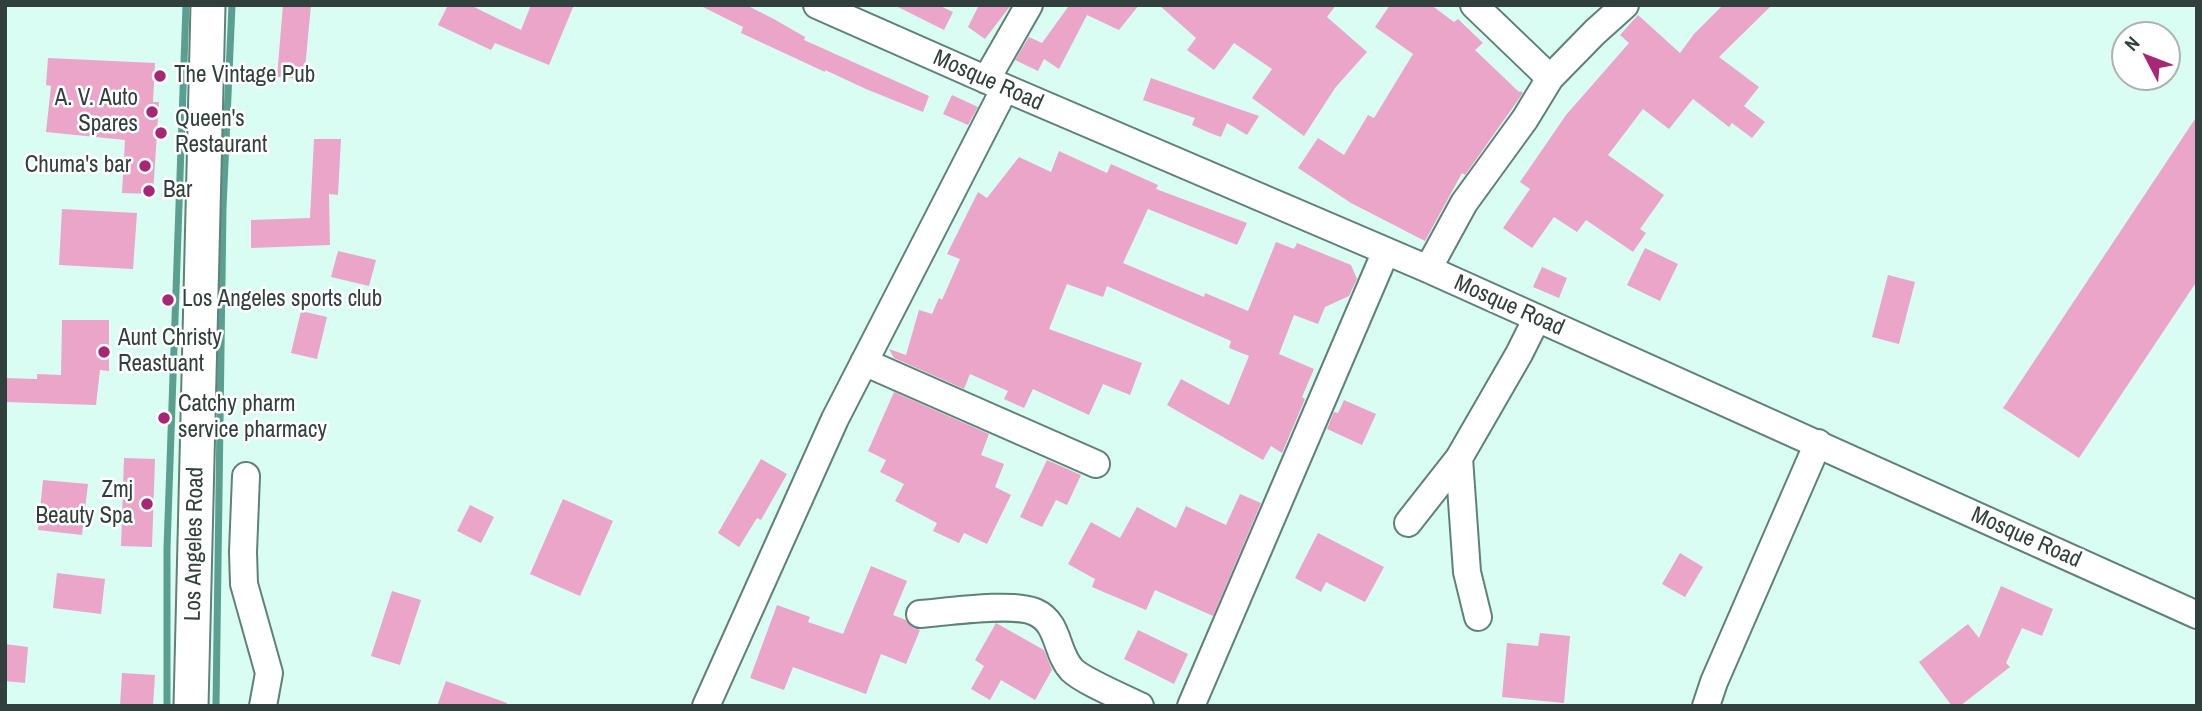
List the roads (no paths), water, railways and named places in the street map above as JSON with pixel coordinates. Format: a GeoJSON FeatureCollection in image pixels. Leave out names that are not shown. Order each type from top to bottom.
{"type":"FeatureCollection","features":[{"type":"Feature","properties":{"kind":"main road","name":"Los Angeles Road"},"geometry":{"type":"LineString","coordinates":[[191,706],[208,5]]}},
{"type":"Feature","properties":{"kind":"street","name":"Mosque Road"},"geometry":{"type":"LineString","coordinates":[[817,5],[1428,269],[2197,615]]}},
{"type":"Feature","properties":{"kind":"street"},"geometry":{"type":"LineString","coordinates":[[706,706],[835,419],[995,84],[1029,5]]}},
{"type":"Feature","properties":{"kind":"street"},"geometry":{"type":"LineString","coordinates":[[1474,5],[1550,78]]}},
{"type":"Feature","properties":{"kind":"street"},"geometry":{"type":"LineString","coordinates":[[1428,269],[1464,203],[1525,119],[1550,78],[1625,5]]}},
{"type":"Feature","properties":{"kind":"street"},"geometry":{"type":"LineString","coordinates":[[1191,706],[1386,251]]}},
{"type":"Feature","properties":{"kind":"street"},"geometry":{"type":"LineString","coordinates":[[1408,523],[1459,458],[1537,318]]}},
{"type":"Feature","properties":{"kind":"street"},"geometry":{"type":"LineString","coordinates":[[864,362],[1096,464]]}},
{"type":"Feature","properties":{"kind":"street"},"geometry":{"type":"LineString","coordinates":[[1706,706],[1818,443]]}},
{"type":"Feature","properties":{"kind":"street"},"geometry":{"type":"LineString","coordinates":[[1459,458],[1467,572],[1478,617]]}},
{"type":"Feature","properties":{"kind":"street"},"geometry":{"type":"LineString","coordinates":[[246,476],[244,584],[270,673],[263,706]]}},
{"type":"Feature","properties":{"kind":"street"},"geometry":{"type":"LineString","coordinates":[[920,614],[1003,608],[1034,612],[1053,626],[1072,670],[1140,706]]}},
{"type":"Feature","properties":{"kind":"waterway"},"geometry":{"type":"LineString","coordinates":[[167,706],[167,548],[186,5]]}},
{"type":"Feature","properties":{"kind":"waterway"},"geometry":{"type":"LineString","coordinates":[[216,706],[223,208],[232,5]]}},
{"type":"Feature","properties":{"kind":"place","name":"The Vintage Pub"},"geometry":{"type":"Point","coordinates":[160,76]}},
{"type":"Feature","properties":{"kind":"place","name":"A. V. Auto Spares"},"geometry":{"type":"Point","coordinates":[152,112]}},
{"type":"Feature","properties":{"kind":"place","name":"Queen's Restaurant"},"geometry":{"type":"Point","coordinates":[161,133]}},
{"type":"Feature","properties":{"kind":"place","name":"Chuma's bar"},"geometry":{"type":"Point","coordinates":[145,166]}},
{"type":"Feature","properties":{"kind":"place","name":"Bar"},"geometry":{"type":"Point","coordinates":[149,191]}},
{"type":"Feature","properties":{"kind":"place","name":"Los Angeles sports club"},"geometry":{"type":"Point","coordinates":[168,300]}},
{"type":"Feature","properties":{"kind":"place","name":"Aunt Christy Reastuant"},"geometry":{"type":"Point","coordinates":[104,352]}},
{"type":"Feature","properties":{"kind":"place","name":"Catchy pharm service pharmacy"},"geometry":{"type":"Point","coordinates":[164,418]}},
{"type":"Feature","properties":{"kind":"place","name":"Zmj Beauty Spa"},"geometry":{"type":"Point","coordinates":[147,504]}}]}
